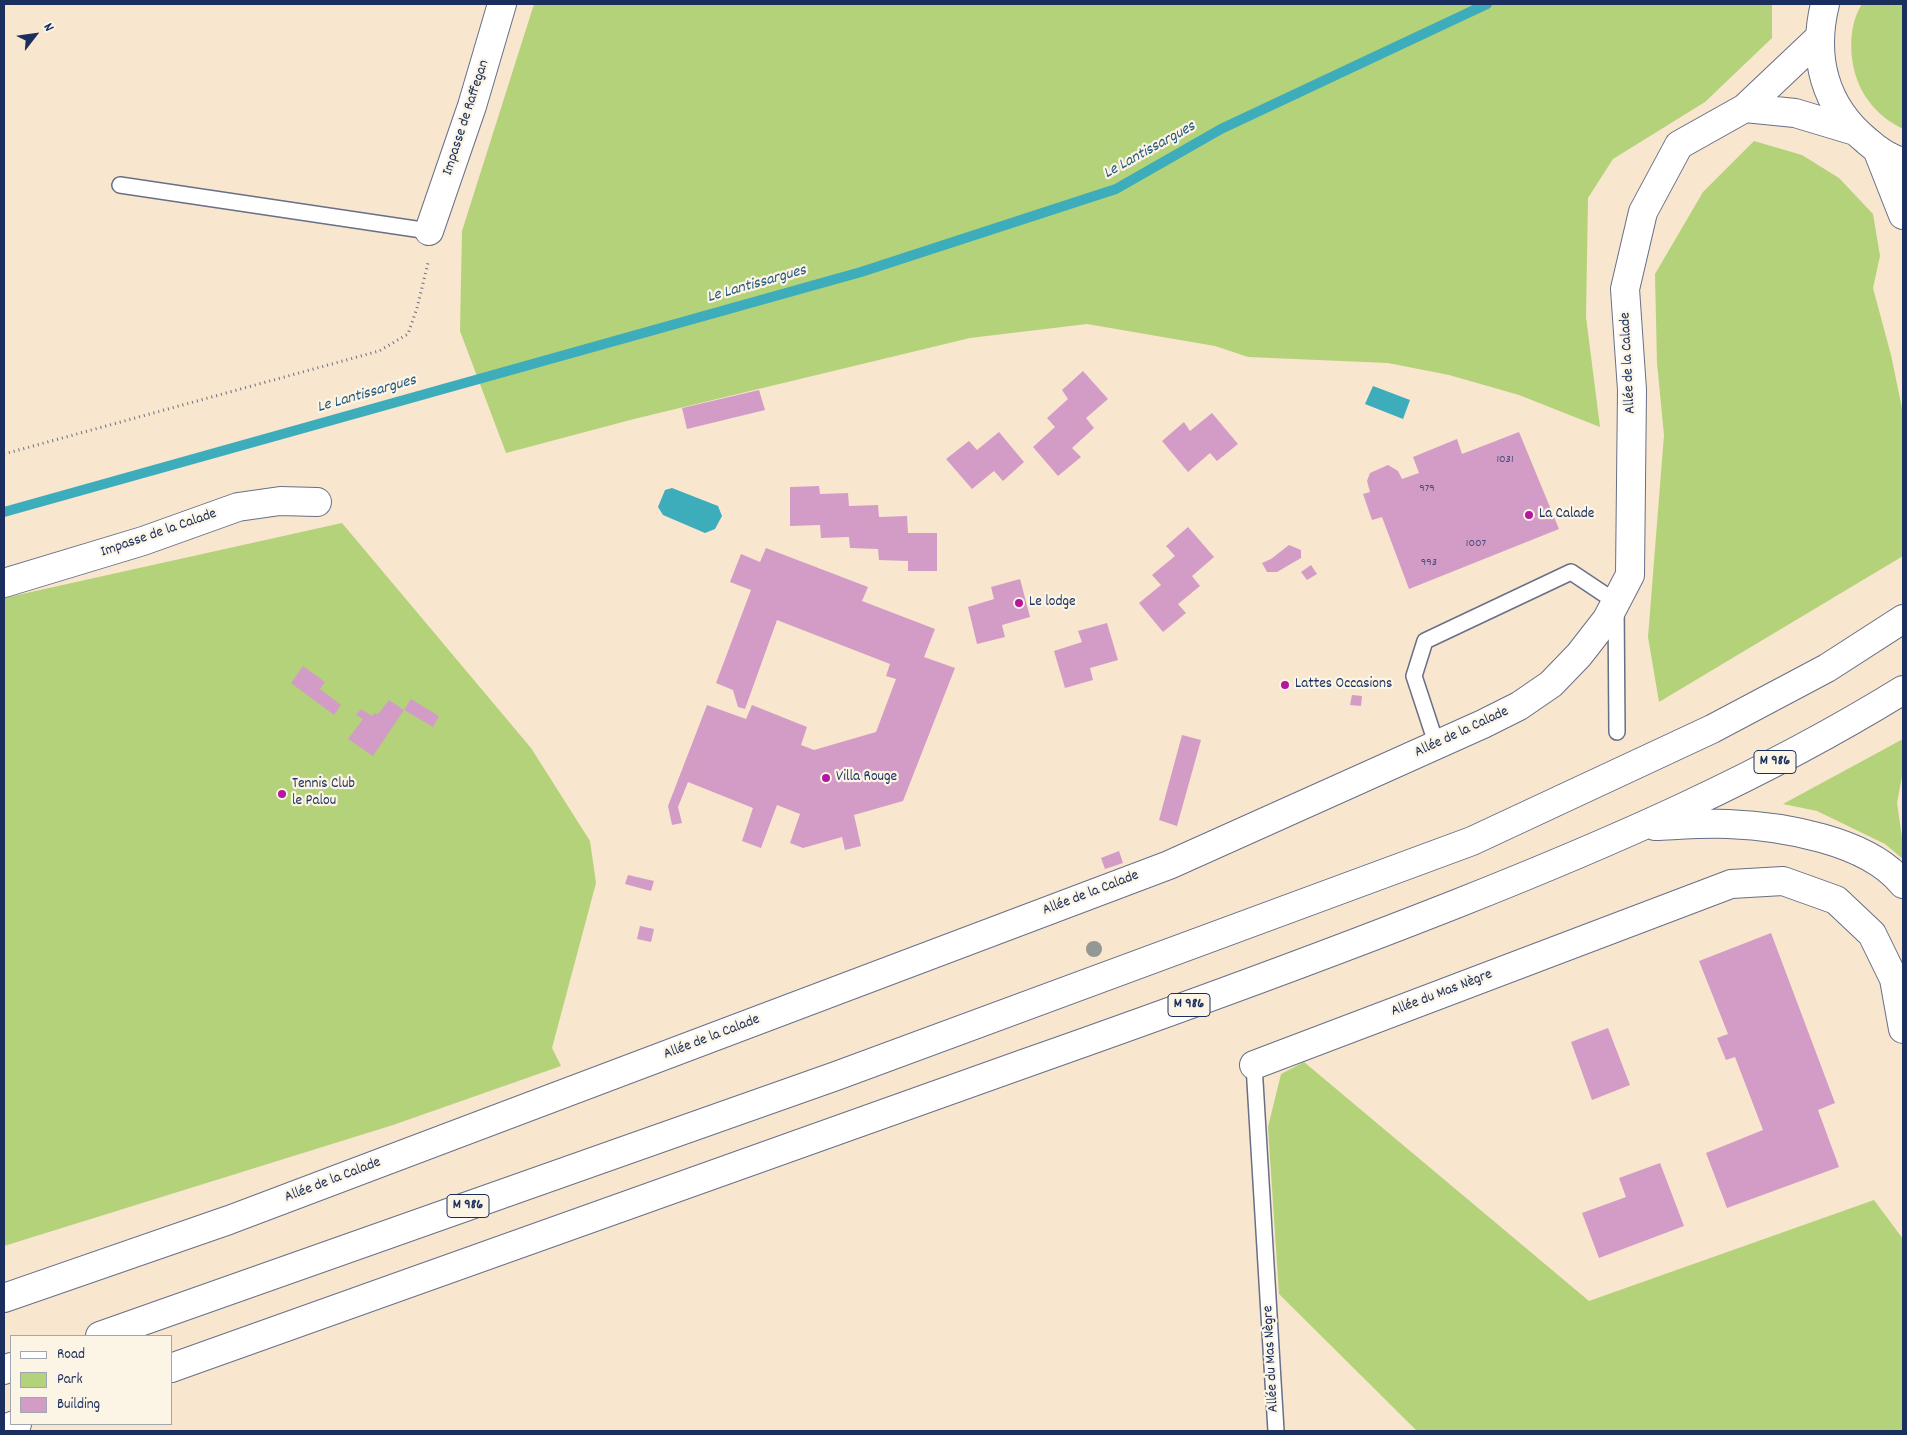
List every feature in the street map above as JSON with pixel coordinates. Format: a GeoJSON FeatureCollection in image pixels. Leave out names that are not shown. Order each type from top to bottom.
{"type":"FeatureCollection","features":[{"type":"Feature","properties":{"kind":"street","name":"Impasse de Raffegan"},"geometry":{"type":"LineString","coordinates":[[430,231],[472,106],[502,4]]}},
{"type":"Feature","properties":{"kind":"street"},"geometry":{"type":"LineString","coordinates":[[1825,4],[1819,38],[1820,64],[1827,88],[1839,111],[1855,131],[1876,149],[1903,162]]}},
{"type":"Feature","properties":{"kind":"street","name":"Allée de la Calade"},"geometry":{"type":"LineString","coordinates":[[4,1298],[229,1220],[1169,865],[1484,724],[1518,706],[1551,684],[1579,656],[1607,619],[1630,575],[1632,390],[1625,289],[1642,212],[1679,145],[1745,108],[1819,38]]}},
{"type":"Feature","properties":{"kind":"street"},"geometry":{"type":"LineString","coordinates":[[1745,108],[1795,114],[1855,131]]}},
{"type":"Feature","properties":{"kind":"street"},"geometry":{"type":"LineString","coordinates":[[1876,149],[1903,215]]}},
{"type":"Feature","properties":{"kind":"street","name":"Impasse de la Calade"},"geometry":{"type":"LineString","coordinates":[[4,583],[143,541],[238,507],[280,501],[317,502]]}},
{"type":"Feature","properties":{"kind":"street","name":"M 986"},"geometry":{"type":"LineString","coordinates":[[103,1335],[836,1076],[1472,841],[1712,730],[1827,668],[1903,620]]}},
{"type":"Feature","properties":{"kind":"street","name":"M 986"},"geometry":{"type":"LineString","coordinates":[[172,1368],[728,1167],[1171,1012],[1408,924],[1644,827],[1751,776],[1862,716],[1903,690]]}},
{"type":"Feature","properties":{"kind":"street","name":"M 986"},"geometry":{"type":"LineString","coordinates":[[1644,827],[1726,824],[1786,830],[1856,850],[1894,873],[1903,884]]}},
{"type":"Feature","properties":{"kind":"street","name":"Allée du Mas Nègre"},"geometry":{"type":"LineString","coordinates":[[1254,1065],[1731,884],[1783,881],[1836,900],[1872,934],[1894,978],[1903,1029]]}},
{"type":"Feature","properties":{"kind":"lane"},"geometry":{"type":"LineString","coordinates":[[120,185],[430,231]]}},
{"type":"Feature","properties":{"kind":"lane"},"geometry":{"type":"LineString","coordinates":[[1436,746],[1414,676],[1425,641],[1571,572],[1616,602],[1617,732]]}},
{"type":"Feature","properties":{"kind":"lane","name":"Allée du Mas Nègre"},"geometry":{"type":"LineString","coordinates":[[1254,1065],[1276,1431]]}},
{"type":"Feature","properties":{"kind":"path"},"geometry":{"type":"LineString","coordinates":[[4,454],[379,351],[408,334],[417,308],[432,248],[430,231]]}},
{"type":"Feature","properties":{"kind":"green space"},"geometry":{"type":"Polygon","coordinates":[[[534,4],[1772,4],[1772,38],[1705,102],[1613,159],[1588,198],[1586,317],[1600,427],[1519,395],[1449,375],[1388,363],[1248,357],[1215,346],[1087,324],[970,338],[634,419],[506,453],[460,331],[462,231],[534,4]]]}},
{"type":"Feature","properties":{"kind":"green space"},"geometry":{"type":"Polygon","coordinates":[[[1862,4],[1903,4],[1903,129],[1875,109],[1862,90],[1857,78],[1853,65],[1851,39],[1853,26],[1862,4]]]}},
{"type":"Feature","properties":{"kind":"green space"},"geometry":{"type":"Polygon","coordinates":[[[1754,141],[1802,155],[1839,178],[1873,214],[1880,256],[1873,288],[1891,355],[1903,413],[1903,556],[1659,702],[1648,637],[1664,435],[1657,363],[1655,274],[1703,192],[1754,141]]]}},
{"type":"Feature","properties":{"kind":"green space","name":"Tennis Club le Palou"},"geometry":{"type":"Polygon","coordinates":[[[342,523],[531,748],[590,841],[596,883],[552,1048],[561,1066],[393,1125],[4,1246],[4,598],[342,523]]]}},
{"type":"Feature","properties":{"kind":"green space"},"geometry":{"type":"Polygon","coordinates":[[[1903,739],[1903,771],[1897,803],[1903,844],[1903,859],[1885,844],[1817,811],[1783,804],[1903,739]]]}},
{"type":"Feature","properties":{"kind":"green space"},"geometry":{"type":"Polygon","coordinates":[[[1304,1062],[1589,1301],[1874,1200],[1903,1239],[1903,1431],[1417,1431],[1279,1294],[1268,1127],[1281,1074],[1304,1062]]]}},
{"type":"Feature","properties":{"kind":"water"},"geometry":{"type":"Polygon","coordinates":[[[1373,386],[1410,400],[1403,419],[1365,404],[1373,386]]]}},
{"type":"Feature","properties":{"kind":"water"},"geometry":{"type":"Polygon","coordinates":[[[672,488],[718,506],[722,516],[715,529],[705,533],[663,515],[658,507],[665,490],[672,488]]]}},
{"type":"Feature","properties":{"kind":"building"},"geometry":{"type":"Polygon","coordinates":[[[1083,371],[1108,399],[1086,418],[1094,428],[1072,448],[1081,457],[1058,476],[1033,447],[1055,427],[1047,418],[1068,399],[1062,390],[1083,371]]]}},
{"type":"Feature","properties":{"kind":"building"},"geometry":{"type":"Polygon","coordinates":[[[759,390],[765,410],[687,429],[682,408],[759,390]]]}},
{"type":"Feature","properties":{"kind":"building"},"geometry":{"type":"Polygon","coordinates":[[[1212,413],[1238,444],[1217,461],[1210,453],[1188,472],[1162,441],[1184,422],[1190,431],[1212,413]]]}},
{"type":"Feature","properties":{"kind":"building"},"geometry":{"type":"Polygon","coordinates":[[[999,432],[1024,462],[1003,481],[994,471],[972,489],[946,459],[969,441],[977,450],[999,432]]]}},
{"type":"Feature","properties":{"kind":"building"},"geometry":{"type":"Polygon","coordinates":[[[1519,432],[1559,529],[1409,589],[1382,517],[1372,520],[1363,494],[1370,492],[1367,481],[1370,473],[1388,465],[1398,471],[1402,479],[1419,473],[1413,457],[1457,439],[1462,454],[1519,432]]]}},
{"type":"Feature","properties":{"kind":"building"},"geometry":{"type":"Polygon","coordinates":[[[819,486],[820,494],[848,493],[849,506],[878,505],[879,517],[907,516],[908,533],[937,533],[937,571],[908,571],[908,561],[879,560],[878,549],[850,548],[849,537],[821,538],[820,525],[790,526],[790,487],[819,486]]]}},
{"type":"Feature","properties":{"kind":"building"},"geometry":{"type":"Polygon","coordinates":[[[1188,527],[1214,557],[1192,576],[1200,586],[1178,604],[1186,613],[1163,632],[1139,603],[1161,585],[1152,575],[1175,556],[1166,546],[1188,527]]]}},
{"type":"Feature","properties":{"kind":"building"},"geometry":{"type":"Polygon","coordinates":[[[1289,545],[1301,550],[1301,558],[1277,572],[1267,572],[1262,563],[1271,559],[1289,545]]]}},
{"type":"Feature","properties":{"kind":"building"},"geometry":{"type":"Polygon","coordinates":[[[766,548],[868,587],[862,601],[935,629],[924,657],[955,668],[903,801],[854,815],[861,846],[845,850],[842,837],[803,848],[790,843],[800,814],[777,805],[761,848],[742,841],[753,808],[688,782],[678,807],[682,823],[672,825],[668,806],[707,705],[746,719],[752,705],[807,727],[801,745],[814,750],[876,732],[896,679],[886,676],[890,664],[777,620],[745,709],[738,707],[733,690],[716,683],[751,590],[730,582],[741,554],[760,562],[766,548]]]}},
{"type":"Feature","properties":{"kind":"building"},"geometry":{"type":"Polygon","coordinates":[[[1311,565],[1317,574],[1307,580],[1301,572],[1311,565]]]}},
{"type":"Feature","properties":{"kind":"building"},"geometry":{"type":"Polygon","coordinates":[[[1020,579],[1030,617],[1002,625],[1005,637],[977,644],[968,607],[994,599],[991,587],[1020,579]]]}},
{"type":"Feature","properties":{"kind":"building"},"geometry":{"type":"Polygon","coordinates":[[[1107,623],[1118,660],[1090,668],[1093,680],[1065,688],[1054,651],[1082,642],[1078,631],[1107,623]]]}},
{"type":"Feature","properties":{"kind":"building"},"geometry":{"type":"Polygon","coordinates":[[[303,666],[325,682],[320,689],[341,705],[334,715],[291,683],[303,666]]]}},
{"type":"Feature","properties":{"kind":"building"},"geometry":{"type":"Polygon","coordinates":[[[1352,695],[1362,696],[1361,706],[1350,705],[1352,695]]]}},
{"type":"Feature","properties":{"kind":"building"},"geometry":{"type":"Polygon","coordinates":[[[411,699],[439,716],[433,727],[404,710],[411,699]]]}},
{"type":"Feature","properties":{"kind":"building"},"geometry":{"type":"Polygon","coordinates":[[[389,700],[404,710],[373,756],[348,739],[363,719],[356,715],[361,709],[372,716],[375,713],[378,714],[389,700]]]}},
{"type":"Feature","properties":{"kind":"building"},"geometry":{"type":"Polygon","coordinates":[[[1182,735],[1201,740],[1177,826],[1159,820],[1182,735]]]}},
{"type":"Feature","properties":{"kind":"building"},"geometry":{"type":"Polygon","coordinates":[[[1119,851],[1123,863],[1105,869],[1101,858],[1119,851]]]}},
{"type":"Feature","properties":{"kind":"building"},"geometry":{"type":"Polygon","coordinates":[[[628,875],[654,881],[651,891],[625,884],[628,875]]]}},
{"type":"Feature","properties":{"kind":"building"},"geometry":{"type":"Polygon","coordinates":[[[640,926],[654,929],[651,942],[637,939],[640,926]]]}},
{"type":"Feature","properties":{"kind":"building"},"geometry":{"type":"Polygon","coordinates":[[[1771,933],[1835,1103],[1818,1110],[1839,1167],[1727,1208],[1706,1153],[1763,1130],[1735,1057],[1726,1060],[1717,1038],[1728,1034],[1699,961],[1771,933]]]}},
{"type":"Feature","properties":{"kind":"building"},"geometry":{"type":"Polygon","coordinates":[[[1608,1028],[1630,1085],[1592,1100],[1571,1042],[1608,1028]]]}},
{"type":"Feature","properties":{"kind":"building"},"geometry":{"type":"Polygon","coordinates":[[[1660,1163],[1684,1226],[1599,1258],[1582,1213],[1626,1197],[1619,1178],[1660,1163]]]}},
{"type":"Feature","properties":{"kind":"waterway","name":"Le Lantissargues"},"geometry":{"type":"LineString","coordinates":[[4,512],[861,272],[1116,189],[1221,129],[1487,4]]}},
{"type":"Feature","properties":{"kind":"place","name":"La Calade"},"geometry":{"type":"Point","coordinates":[1529,515]}},
{"type":"Feature","properties":{"kind":"place","name":"Le lodge"},"geometry":{"type":"Point","coordinates":[1019,603]}},
{"type":"Feature","properties":{"kind":"place","name":"Lattes Occasions"},"geometry":{"type":"Point","coordinates":[1285,685]}},
{"type":"Feature","properties":{"kind":"place","name":"Villa Rouge"},"geometry":{"type":"Point","coordinates":[826,778]}},
{"type":"Feature","properties":{"kind":"place","name":"Tennis Club le Palou"},"geometry":{"type":"Point","coordinates":[282,794]}}]}
